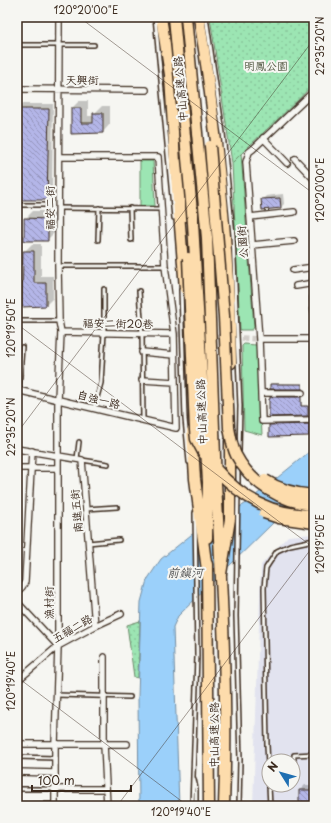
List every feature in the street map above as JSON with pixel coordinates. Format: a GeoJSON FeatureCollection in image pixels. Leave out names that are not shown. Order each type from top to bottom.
{"type":"FeatureCollection","features":[{"type":"Feature","properties":{"kind":"highway"},"geometry":{"type":"LineString","coordinates":[[161,17],[175,105],[184,188],[196,438],[199,450],[212,473],[243,502],[272,516],[287,520],[314,522]]}},
{"type":"Feature","properties":{"kind":"highway","name":"中山高速公路"},"geometry":{"type":"LineString","coordinates":[[174,17],[193,223],[208,482],[207,570],[210,806]]}},
{"type":"Feature","properties":{"kind":"highway","name":"中山高速公路"},"geometry":{"type":"LineString","coordinates":[[186,17],[207,238],[216,483],[222,574],[226,755],[224,806]]}},
{"type":"Feature","properties":{"kind":"highway"},"geometry":{"type":"LineString","coordinates":[[195,17],[196,40],[210,146],[224,316],[228,423],[232,444],[236,455],[243,466],[267,489],[288,500],[314,505]]}},
{"type":"Feature","properties":{"kind":"highway"},"geometry":{"type":"LineString","coordinates":[[199,17],[214,130],[223,223],[230,324],[234,503],[222,574]]}},
{"type":"Feature","properties":{"kind":"highway"},"geometry":{"type":"LineString","coordinates":[[170,76],[189,340],[195,471],[207,570]]}},
{"type":"Feature","properties":{"kind":"highway"},"geometry":{"type":"LineString","coordinates":[[228,423],[242,456],[262,478],[274,486],[290,492],[314,495]]}},
{"type":"Feature","properties":{"kind":"highway"},"geometry":{"type":"LineString","coordinates":[[196,438],[208,460],[220,474],[233,487],[248,498],[258,504],[274,510],[314,515]]}},
{"type":"Feature","properties":{"kind":"highway"},"geometry":{"type":"LineString","coordinates":[[226,755],[227,806]]}},
{"type":"Feature","properties":{"kind":"highway"},"geometry":{"type":"LineString","coordinates":[[206,806],[209,764]]}},
{"type":"Feature","properties":{"kind":"street","name":"福安二街"},"geometry":{"type":"LineString","coordinates":[[58,400],[61,332],[59,321],[58,266],[59,17]]}},
{"type":"Feature","properties":{"kind":"street","name":"天興街"},"geometry":{"type":"LineString","coordinates":[[17,88],[146,90]]}},
{"type":"Feature","properties":{"kind":"street","name":"公園街"},"geometry":{"type":"LineString","coordinates":[[314,92],[263,138],[249,152],[247,158],[259,339],[262,421],[314,420]]}},
{"type":"Feature","properties":{"kind":"street"},"geometry":{"type":"LineString","coordinates":[[263,138],[287,163]]}},
{"type":"Feature","properties":{"kind":"street"},"geometry":{"type":"LineString","coordinates":[[59,157],[158,157],[165,266],[174,334],[175,382],[142,380]]}},
{"type":"Feature","properties":{"kind":"street"},"geometry":{"type":"LineString","coordinates":[[294,159],[314,180]]}},
{"type":"Feature","properties":{"kind":"street"},"geometry":{"type":"LineString","coordinates":[[250,217],[294,212]]}},
{"type":"Feature","properties":{"kind":"street"},"geometry":{"type":"LineString","coordinates":[[252,245],[294,241]]}},
{"type":"Feature","properties":{"kind":"street"},"geometry":{"type":"LineString","coordinates":[[293,270],[314,267]]}},
{"type":"Feature","properties":{"kind":"street"},"geometry":{"type":"LineString","coordinates":[[296,286],[314,283]]}},
{"type":"Feature","properties":{"kind":"street"},"geometry":{"type":"LineString","coordinates":[[313,298],[314,311]]}},
{"type":"Feature","properties":{"kind":"street","name":"福安二街20巷"},"geometry":{"type":"LineString","coordinates":[[61,332],[174,334]]}},
{"type":"Feature","properties":{"kind":"street"},"geometry":{"type":"LineString","coordinates":[[259,339],[314,339]]}},
{"type":"Feature","properties":{"kind":"street"},"geometry":{"type":"LineString","coordinates":[[142,352],[174,355]]}},
{"type":"Feature","properties":{"kind":"street","name":"自強一路"},"geometry":{"type":"LineString","coordinates":[[18,390],[176,428],[175,382]]}},
{"type":"Feature","properties":{"kind":"street"},"geometry":{"type":"LineString","coordinates":[[261,393],[302,393]]}},
{"type":"Feature","properties":{"kind":"street","name":"漁村街"},"geometry":{"type":"LineString","coordinates":[[55,806],[54,789],[58,646],[58,400]]}},
{"type":"Feature","properties":{"kind":"street"},"geometry":{"type":"LineString","coordinates":[[17,448],[78,460]]}},
{"type":"Feature","properties":{"kind":"street"},"geometry":{"type":"LineString","coordinates":[[17,592],[25,582],[32,451]]}},
{"type":"Feature","properties":{"kind":"street","name":"南進五街"},"geometry":{"type":"LineString","coordinates":[[78,460],[82,460],[95,626]]}},
{"type":"Feature","properties":{"kind":"street"},"geometry":{"type":"LineString","coordinates":[[17,468],[58,468]]}},
{"type":"Feature","properties":{"kind":"street"},"geometry":{"type":"LineString","coordinates":[[17,602],[58,646]]}},
{"type":"Feature","properties":{"kind":"street","name":"五福二路"},"geometry":{"type":"LineString","coordinates":[[17,681],[58,646],[121,614]]}},
{"type":"Feature","properties":{"kind":"street"},"geometry":{"type":"LineString","coordinates":[[104,657],[104,744],[107,806]]}},
{"type":"Feature","properties":{"kind":"street"},"geometry":{"type":"LineString","coordinates":[[17,744],[127,744]]}},
{"type":"Feature","properties":{"kind":"street"},"geometry":{"type":"LineString","coordinates":[[17,772],[55,773]]}},
{"type":"Feature","properties":{"kind":"street"},"geometry":{"type":"LineString","coordinates":[[54,789],[106,790]]}},
{"type":"Feature","properties":{"kind":"street"},"geometry":{"type":"LineString","coordinates":[[17,806],[55,806]]}},
{"type":"Feature","properties":{"kind":"lane"},"geometry":{"type":"LineString","coordinates":[[155,17],[175,220]]}},
{"type":"Feature","properties":{"kind":"lane"},"geometry":{"type":"LineString","coordinates":[[206,17],[223,133],[233,235],[240,406],[234,503],[240,806]]}},
{"type":"Feature","properties":{"kind":"lane"},"geometry":{"type":"LineString","coordinates":[[17,45],[94,45]]}},
{"type":"Feature","properties":{"kind":"lane"},"geometry":{"type":"LineString","coordinates":[[17,205],[44,205]]}},
{"type":"Feature","properties":{"kind":"lane"},"geometry":{"type":"LineString","coordinates":[[58,208],[161,208]]}},
{"type":"Feature","properties":{"kind":"lane"},"geometry":{"type":"LineString","coordinates":[[98,240],[99,208]]}},
{"type":"Feature","properties":{"kind":"lane"},"geometry":{"type":"LineString","coordinates":[[130,208],[131,240]]}},
{"type":"Feature","properties":{"kind":"lane"},"geometry":{"type":"LineString","coordinates":[[178,252],[182,299],[185,419],[189,464]]}},
{"type":"Feature","properties":{"kind":"lane"},"geometry":{"type":"LineString","coordinates":[[58,266],[165,266]]}},
{"type":"Feature","properties":{"kind":"lane"},"geometry":{"type":"LineString","coordinates":[[94,408],[101,383],[104,333],[104,290]]}},
{"type":"Feature","properties":{"kind":"lane"},"geometry":{"type":"LineString","coordinates":[[139,291],[142,334],[143,420]]}},
{"type":"Feature","properties":{"kind":"lane"},"geometry":{"type":"LineString","coordinates":[[17,321],[59,321]]}},
{"type":"Feature","properties":{"kind":"lane"},"geometry":{"type":"LineString","coordinates":[[18,390],[22,347]]}},
{"type":"Feature","properties":{"kind":"lane"},"geometry":{"type":"LineString","coordinates":[[78,442],[78,460],[108,464]]}},
{"type":"Feature","properties":{"kind":"lane"},"geometry":{"type":"LineString","coordinates":[[190,472],[193,494]]}},
{"type":"Feature","properties":{"kind":"lane"},"geometry":{"type":"LineString","coordinates":[[86,510],[117,508]]}},
{"type":"Feature","properties":{"kind":"lane"},"geometry":{"type":"LineString","coordinates":[[192,806],[197,656],[194,509]]}},
{"type":"Feature","properties":{"kind":"lane"},"geometry":{"type":"LineString","coordinates":[[88,543],[119,540]]}},
{"type":"Feature","properties":{"kind":"lane"},"geometry":{"type":"LineString","coordinates":[[270,806],[267,745],[264,588],[266,568],[277,550],[290,544],[314,540]]}},
{"type":"Feature","properties":{"kind":"lane"},"geometry":{"type":"LineString","coordinates":[[56,695],[130,697]]}},
{"type":"Feature","properties":{"kind":"lane"},"geometry":{"type":"LineString","coordinates":[[301,755],[314,754]]}},
{"type":"Feature","properties":{"kind":"lane"},"geometry":{"type":"LineString","coordinates":[[17,758],[55,758]]}},
{"type":"Feature","properties":{"kind":"lane"},"geometry":{"type":"LineString","coordinates":[[194,775],[196,806]]}},
{"type":"Feature","properties":{"kind":"lane"},"geometry":{"type":"LineString","coordinates":[[17,789],[54,789]]}},
{"type":"Feature","properties":{"kind":"shaded area"},"geometry":{"type":"Polygon","coordinates":[[[314,534],[314,806],[253,806],[261,565],[288,536],[314,534]]]}},
{"type":"Feature","properties":{"kind":"green space","name":"明鳳公園"},"geometry":{"type":"Polygon","coordinates":[[[210,17],[314,17],[314,83],[232,163],[210,17]]]}},
{"type":"Feature","properties":{"kind":"green space"},"geometry":{"type":"Polygon","coordinates":[[[241,153],[254,327],[252,330],[240,330],[232,163],[241,153]]]}},
{"type":"Feature","properties":{"kind":"green space"},"geometry":{"type":"Polygon","coordinates":[[[140,161],[153,161],[155,206],[140,206],[140,161]]]}},
{"type":"Feature","properties":{"kind":"green space"},"geometry":{"type":"Polygon","coordinates":[[[244,344],[256,345],[258,348],[262,435],[244,430],[242,346],[244,344]]]}},
{"type":"Feature","properties":{"kind":"green space"},"geometry":{"type":"Polygon","coordinates":[[[140,621],[138,678],[134,677],[127,625],[140,621]]]}},
{"type":"Feature","properties":{"kind":"water","name":"前鎮河"},"geometry":{"type":"Polygon","coordinates":[[[314,448],[314,488],[273,523],[178,616],[173,627],[179,806],[139,806],[138,697],[141,602],[147,580],[161,559],[191,535],[245,504],[314,448]]]}},
{"type":"Feature","properties":{"kind":"building"},"geometry":{"type":"Polygon","coordinates":[[[71,108],[81,108],[81,123],[93,123],[93,113],[103,113],[103,133],[71,134],[71,108]]]}},
{"type":"Feature","properties":{"kind":"building"},"geometry":{"type":"Polygon","coordinates":[[[17,109],[49,109],[47,200],[17,200],[17,109]]]}},
{"type":"Feature","properties":{"kind":"building"},"geometry":{"type":"Polygon","coordinates":[[[280,198],[281,208],[262,210],[261,199],[280,198]]]}},
{"type":"Feature","properties":{"kind":"building"},"geometry":{"type":"Polygon","coordinates":[[[24,218],[48,219],[48,241],[24,241],[24,218]]]}},
{"type":"Feature","properties":{"kind":"building"},"geometry":{"type":"Polygon","coordinates":[[[23,251],[34,251],[34,283],[46,283],[46,306],[22,307],[23,251]]]}},
{"type":"Feature","properties":{"kind":"building"},"geometry":{"type":"Polygon","coordinates":[[[270,384],[302,384],[302,389],[270,389],[270,384]]]}},
{"type":"Feature","properties":{"kind":"building"},"geometry":{"type":"Polygon","coordinates":[[[270,397],[301,397],[301,406],[308,406],[308,416],[269,417],[270,397]]]}},
{"type":"Feature","properties":{"kind":"building"},"geometry":{"type":"Polygon","coordinates":[[[309,424],[309,436],[269,437],[269,425],[309,424]]]}},
{"type":"Feature","properties":{"kind":"building"},"geometry":{"type":"Polygon","coordinates":[[[301,790],[314,790],[314,802],[299,802],[299,793],[301,793],[301,790]]]}},
{"type":"Feature","properties":{"kind":"tunnel"},"geometry":{"type":"LineString","coordinates":[[174,334],[194,335]]}},
{"type":"Feature","properties":{"kind":"tunnel"},"geometry":{"type":"LineString","coordinates":[[208,336],[259,339]]}}]}
